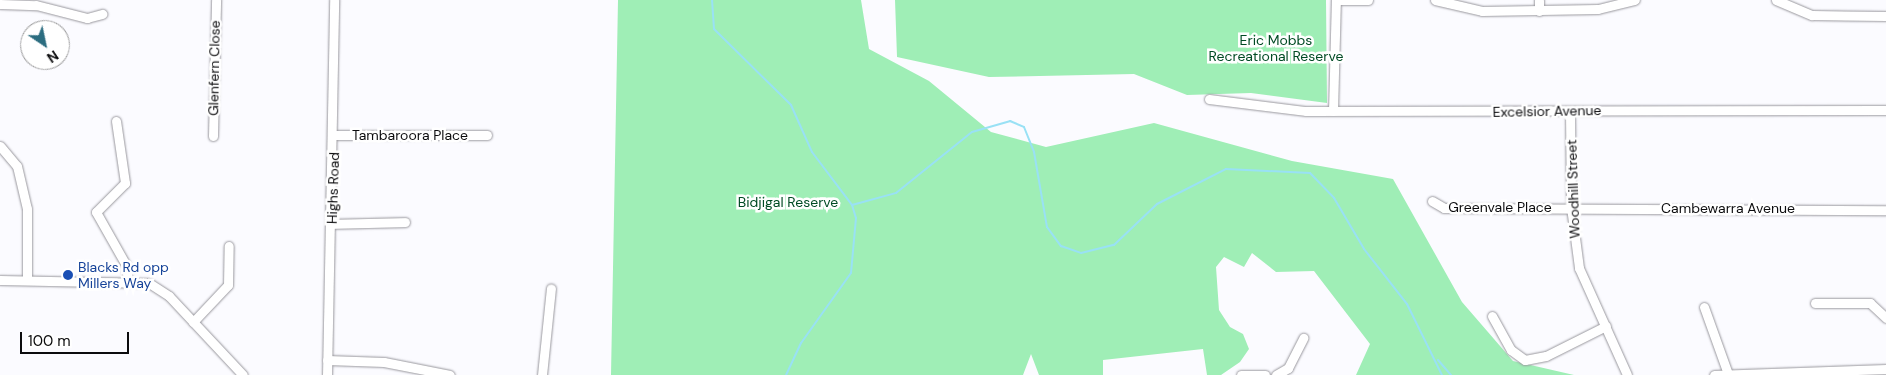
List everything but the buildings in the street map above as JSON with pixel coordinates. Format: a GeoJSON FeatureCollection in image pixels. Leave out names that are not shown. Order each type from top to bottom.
{"type":"FeatureCollection","features":[{"type":"Feature","properties":{"kind":"street","name":"Glenfern Close"},"geometry":{"type":"LineString","coordinates":[[213,136],[216,0]]}},
{"type":"Feature","properties":{"kind":"street","name":"Highs Road"},"geometry":{"type":"LineString","coordinates":[[327,375],[334,135],[334,0]]}},
{"type":"Feature","properties":{"kind":"street"},"geometry":{"type":"LineString","coordinates":[[1334,111],[1336,0],[1368,0]]}},
{"type":"Feature","properties":{"kind":"street"},"geometry":{"type":"LineString","coordinates":[[1436,0],[1482,11],[1598,9],[1635,0]]}},
{"type":"Feature","properties":{"kind":"street"},"geometry":{"type":"LineString","coordinates":[[1539,0],[1539,11]]}},
{"type":"Feature","properties":{"kind":"street"},"geometry":{"type":"LineString","coordinates":[[1776,0],[1812,15],[1886,16]]}},
{"type":"Feature","properties":{"kind":"street"},"geometry":{"type":"LineString","coordinates":[[0,4],[36,5],[87,18],[102,14]]}},
{"type":"Feature","properties":{"kind":"street","name":"Excelsior Avenue"},"geometry":{"type":"LineString","coordinates":[[1209,99],[1334,111],[1570,112],[1688,108],[1886,110]]}},
{"type":"Feature","properties":{"kind":"street","name":"Woodhill Street"},"geometry":{"type":"LineString","coordinates":[[1570,112],[1571,207],[1579,268],[1627,375]]}},
{"type":"Feature","properties":{"kind":"street"},"geometry":{"type":"LineString","coordinates":[[116,121],[125,183],[96,212],[126,265],[128,281]]}},
{"type":"Feature","properties":{"kind":"street","name":"Tambaroora Place"},"geometry":{"type":"LineString","coordinates":[[334,135],[487,135]]}},
{"type":"Feature","properties":{"kind":"street"},"geometry":{"type":"LineString","coordinates":[[0,146],[16,166],[27,209],[27,280]]}},
{"type":"Feature","properties":{"kind":"street","name":"Greenvale Place"},"geometry":{"type":"LineString","coordinates":[[1432,201],[1444,208],[1571,207]]}},
{"type":"Feature","properties":{"kind":"street","name":"Cambewarra Avenue"},"geometry":{"type":"LineString","coordinates":[[1571,207],[1886,210]]}},
{"type":"Feature","properties":{"kind":"street"},"geometry":{"type":"LineString","coordinates":[[332,224],[405,222]]}},
{"type":"Feature","properties":{"kind":"street"},"geometry":{"type":"LineString","coordinates":[[193,322],[228,285],[229,246]]}},
{"type":"Feature","properties":{"kind":"street"},"geometry":{"type":"LineString","coordinates":[[0,280],[128,281],[157,286],[240,374]]}},
{"type":"Feature","properties":{"kind":"street"},"geometry":{"type":"LineString","coordinates":[[542,375],[551,288]]}},
{"type":"Feature","properties":{"kind":"street"},"geometry":{"type":"LineString","coordinates":[[1814,302],[1870,303],[1886,318]]}},
{"type":"Feature","properties":{"kind":"street"},"geometry":{"type":"LineString","coordinates":[[1704,307],[1728,374]]}},
{"type":"Feature","properties":{"kind":"street"},"geometry":{"type":"LineString","coordinates":[[1492,316],[1511,350],[1525,360],[1546,356],[1606,326]]}},
{"type":"Feature","properties":{"kind":"street"},"geometry":{"type":"LineString","coordinates":[[1276,375],[1288,368],[1303,338]]}},
{"type":"Feature","properties":{"kind":"street"},"geometry":{"type":"LineString","coordinates":[[327,360],[384,362],[450,375]]}},
{"type":"Feature","properties":{"kind":"street"},"geometry":{"type":"LineString","coordinates":[[1714,375],[1886,369]]}},
{"type":"Feature","properties":{"kind":"street"},"geometry":{"type":"LineString","coordinates":[[1241,375],[1265,375]]}},
{"type":"Feature","properties":{"kind":"green space","name":"Bidjigal Reserve"},"geometry":{"type":"Polygon","coordinates":[[[618,0],[861,0],[869,49],[929,81],[991,132],[1046,147],[1154,123],[1292,161],[1393,179],[1462,302],[1513,361],[1574,375],[1356,375],[1370,344],[1314,271],[1276,272],[1252,253],[1244,267],[1224,257],[1216,267],[1219,310],[1230,327],[1243,334],[1249,349],[1240,362],[1221,375],[1207,375],[1203,349],[1103,360],[1103,375],[1039,375],[1031,354],[1023,375],[611,375],[618,0]]]}},
{"type":"Feature","properties":{"kind":"green space","name":"Eric Mobbs Recreational Reserve"},"geometry":{"type":"Polygon","coordinates":[[[895,0],[1326,0],[1327,103],[1251,93],[1187,95],[1134,74],[989,77],[897,57],[895,0]]]}},
{"type":"Feature","properties":{"kind":"waterway"},"geometry":{"type":"LineString","coordinates":[[712,0],[714,29],[791,105],[812,152],[852,205],[856,218],[851,273],[801,343],[786,375]]}},
{"type":"Feature","properties":{"kind":"waterway"},"geometry":{"type":"LineString","coordinates":[[852,205],[896,193],[972,132],[1010,121],[1024,127],[1034,152],[1047,227],[1061,246],[1081,253],[1114,245],[1157,204],[1226,169],[1310,173],[1334,198],[1364,249],[1407,304],[1442,375]]}},
{"type":"Feature","properties":{"kind":"waterway"},"geometry":{"type":"LineString","coordinates":[[1438,360],[1451,375]]}},
{"type":"Feature","properties":{"kind":"place","name":"Blacks Rd opp Millers Way"},"geometry":{"type":"Point","coordinates":[68,275]}}]}
